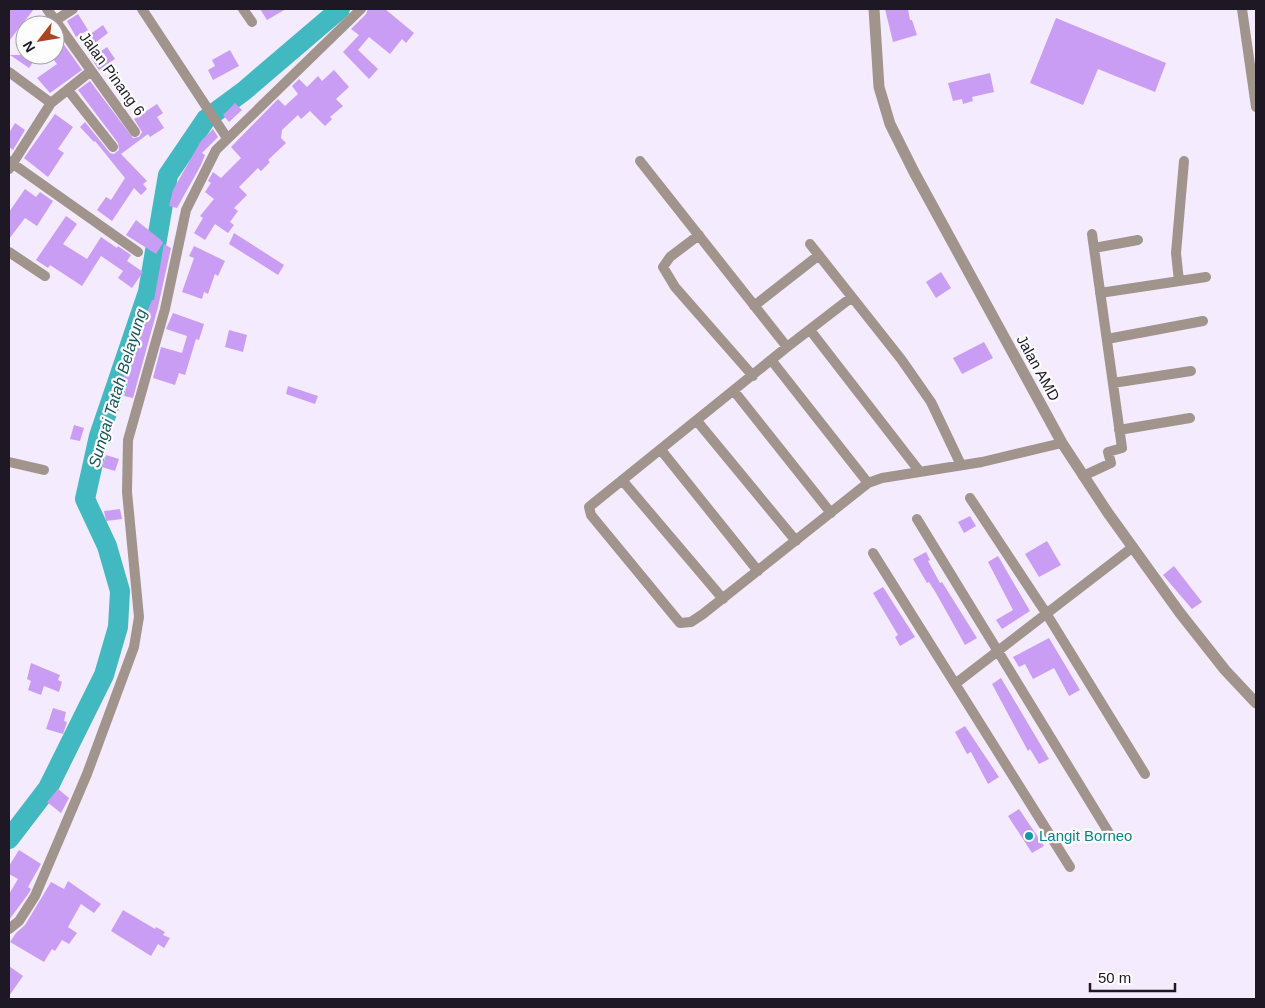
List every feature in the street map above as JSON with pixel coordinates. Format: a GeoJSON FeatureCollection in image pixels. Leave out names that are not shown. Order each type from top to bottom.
{"type":"FeatureCollection","features":[{"type":"Feature","properties":{"kind":"street"},"geometry":{"type":"LineString","coordinates":[[142,9],[227,138]]}},
{"type":"Feature","properties":{"kind":"street"},"geometry":{"type":"LineString","coordinates":[[243,9],[252,22]]}},
{"type":"Feature","properties":{"kind":"street"},"geometry":{"type":"LineString","coordinates":[[9,929],[19,921],[35,896],[87,774],[134,647],[139,617],[127,492],[128,440],[165,309],[186,210],[208,163],[227,138],[361,9]]}},
{"type":"Feature","properties":{"kind":"street","name":"Jalan AMD"},"geometry":{"type":"LineString","coordinates":[[874,9],[879,87],[890,124],[914,172],[1062,443],[1083,476],[1185,620],[1225,670],[1256,703]]}},
{"type":"Feature","properties":{"kind":"street"},"geometry":{"type":"LineString","coordinates":[[1242,9],[1256,107]]}},
{"type":"Feature","properties":{"kind":"street","name":"Jalan Pinang 6"},"geometry":{"type":"LineString","coordinates":[[65,33],[135,132]]}},
{"type":"Feature","properties":{"kind":"street"},"geometry":{"type":"LineString","coordinates":[[91,71],[51,103],[10,165],[138,252]]}},
{"type":"Feature","properties":{"kind":"street"},"geometry":{"type":"LineString","coordinates":[[9,72],[51,103]]}},
{"type":"Feature","properties":{"kind":"street"},"geometry":{"type":"LineString","coordinates":[[68,90],[114,147]]}},
{"type":"Feature","properties":{"kind":"street"},"geometry":{"type":"LineString","coordinates":[[640,161],[787,347]]}},
{"type":"Feature","properties":{"kind":"street"},"geometry":{"type":"LineString","coordinates":[[1179,281],[1176,253],[1184,161]]}},
{"type":"Feature","properties":{"kind":"street"},"geometry":{"type":"LineString","coordinates":[[1083,476],[1111,463],[1108,452],[1122,448],[1092,234]]}},
{"type":"Feature","properties":{"kind":"street"},"geometry":{"type":"LineString","coordinates":[[699,235],[670,257],[663,267],[675,287],[753,376]]}},
{"type":"Feature","properties":{"kind":"street"},"geometry":{"type":"LineString","coordinates":[[1094,248],[1138,240]]}},
{"type":"Feature","properties":{"kind":"street"},"geometry":{"type":"LineString","coordinates":[[810,244],[901,359],[931,402],[961,465]]}},
{"type":"Feature","properties":{"kind":"street"},"geometry":{"type":"LineString","coordinates":[[9,252],[45,276]]}},
{"type":"Feature","properties":{"kind":"street"},"geometry":{"type":"LineString","coordinates":[[754,306],[819,255]]}},
{"type":"Feature","properties":{"kind":"street"},"geometry":{"type":"LineString","coordinates":[[1100,293],[1206,276]]}},
{"type":"Feature","properties":{"kind":"street"},"geometry":{"type":"LineString","coordinates":[[852,297],[787,347],[661,450],[594,501],[589,507],[591,515],[680,623],[691,622],[723,599],[868,483],[882,478],[961,465],[1062,443]]}},
{"type":"Feature","properties":{"kind":"street"},"geometry":{"type":"LineString","coordinates":[[1107,340],[1203,321]]}},
{"type":"Feature","properties":{"kind":"street"},"geometry":{"type":"LineString","coordinates":[[810,330],[920,472]]}},
{"type":"Feature","properties":{"kind":"street"},"geometry":{"type":"LineString","coordinates":[[772,361],[868,483]]}},
{"type":"Feature","properties":{"kind":"street"},"geometry":{"type":"LineString","coordinates":[[1113,383],[1191,371]]}},
{"type":"Feature","properties":{"kind":"street"},"geometry":{"type":"LineString","coordinates":[[734,391],[831,513]]}},
{"type":"Feature","properties":{"kind":"street"},"geometry":{"type":"LineString","coordinates":[[1119,430],[1190,418]]}},
{"type":"Feature","properties":{"kind":"street"},"geometry":{"type":"LineString","coordinates":[[696,421],[796,541]]}},
{"type":"Feature","properties":{"kind":"street"},"geometry":{"type":"LineString","coordinates":[[661,450],[758,571]]}},
{"type":"Feature","properties":{"kind":"street"},"geometry":{"type":"LineString","coordinates":[[9,462],[44,470]]}},
{"type":"Feature","properties":{"kind":"street"},"geometry":{"type":"LineString","coordinates":[[622,480],[723,599]]}},
{"type":"Feature","properties":{"kind":"street"},"geometry":{"type":"LineString","coordinates":[[970,498],[1046,613],[1145,774]]}},
{"type":"Feature","properties":{"kind":"street"},"geometry":{"type":"LineString","coordinates":[[917,519],[1109,833]]}},
{"type":"Feature","properties":{"kind":"street"},"geometry":{"type":"LineString","coordinates":[[955,684],[1133,547]]}},
{"type":"Feature","properties":{"kind":"street"},"geometry":{"type":"LineString","coordinates":[[873,553],[1070,867]]}},
{"type":"Feature","properties":{"kind":"building"},"geometry":{"type":"Polygon","coordinates":[[[9,9],[34,9],[29,15],[15,15],[15,33],[9,41],[9,9]]]}},
{"type":"Feature","properties":{"kind":"building"},"geometry":{"type":"Polygon","coordinates":[[[260,9],[286,9],[267,20],[260,9]]]}},
{"type":"Feature","properties":{"kind":"building"},"geometry":{"type":"Polygon","coordinates":[[[368,9],[385,9],[414,33],[406,43],[402,39],[390,54],[369,37],[358,50],[378,69],[369,79],[343,52],[359,35],[351,29],[366,14],[368,9]]]}},
{"type":"Feature","properties":{"kind":"building"},"geometry":{"type":"Polygon","coordinates":[[[885,9],[908,9],[910,20],[912,20],[917,35],[893,42],[885,9]]]}},
{"type":"Feature","properties":{"kind":"building"},"geometry":{"type":"Polygon","coordinates":[[[78,14],[88,30],[76,37],[67,21],[78,14]]]}},
{"type":"Feature","properties":{"kind":"building"},"geometry":{"type":"Polygon","coordinates":[[[1056,18],[1166,63],[1155,92],[1098,69],[1083,105],[1030,83],[1056,18]]]}},
{"type":"Feature","properties":{"kind":"building"},"geometry":{"type":"Polygon","coordinates":[[[103,25],[108,33],[95,43],[89,35],[103,25]]]}},
{"type":"Feature","properties":{"kind":"building"},"geometry":{"type":"Polygon","coordinates":[[[65,46],[82,70],[50,93],[37,78],[56,65],[65,65],[65,46]]]}},
{"type":"Feature","properties":{"kind":"building"},"geometry":{"type":"Polygon","coordinates":[[[107,47],[115,59],[99,70],[91,58],[107,47]]]}},
{"type":"Feature","properties":{"kind":"building"},"geometry":{"type":"Polygon","coordinates":[[[230,50],[239,66],[213,80],[208,70],[215,66],[212,60],[230,50]]]}},
{"type":"Feature","properties":{"kind":"building"},"geometry":{"type":"Polygon","coordinates":[[[334,70],[349,87],[336,99],[343,106],[330,117],[332,119],[325,126],[310,111],[301,119],[298,115],[282,130],[281,138],[286,143],[268,160],[270,162],[261,171],[258,168],[239,187],[247,195],[234,208],[238,211],[230,222],[234,225],[228,233],[215,224],[205,240],[194,233],[203,218],[200,216],[214,199],[205,192],[211,183],[208,181],[213,172],[221,178],[241,158],[231,147],[278,99],[285,106],[298,94],[292,86],[299,79],[307,87],[318,76],[322,81],[334,70]]]}},
{"type":"Feature","properties":{"kind":"building"},"geometry":{"type":"Polygon","coordinates":[[[990,73],[994,92],[972,97],[973,101],[963,104],[962,99],[953,101],[948,83],[990,73]]]}},
{"type":"Feature","properties":{"kind":"building"},"geometry":{"type":"Polygon","coordinates":[[[90,81],[133,138],[139,137],[142,132],[134,119],[157,104],[163,113],[157,117],[164,128],[150,137],[148,134],[121,154],[147,181],[143,184],[147,189],[141,195],[134,188],[112,221],[97,210],[106,197],[111,200],[125,178],[95,141],[80,127],[85,122],[110,153],[114,154],[119,150],[118,143],[78,90],[90,81]]]}},
{"type":"Feature","properties":{"kind":"building"},"geometry":{"type":"Polygon","coordinates":[[[235,103],[242,110],[229,122],[223,115],[235,103]]]}},
{"type":"Feature","properties":{"kind":"building"},"geometry":{"type":"Polygon","coordinates":[[[55,114],[73,127],[58,149],[64,153],[48,177],[24,158],[55,114]]]}},
{"type":"Feature","properties":{"kind":"building"},"geometry":{"type":"Polygon","coordinates":[[[15,123],[25,130],[13,150],[9,147],[9,133],[15,123]]]}},
{"type":"Feature","properties":{"kind":"building"},"geometry":{"type":"Polygon","coordinates":[[[213,129],[218,137],[202,153],[205,155],[201,165],[177,208],[169,206],[173,190],[201,141],[213,129]]]}},
{"type":"Feature","properties":{"kind":"building"},"geometry":{"type":"Polygon","coordinates":[[[25,189],[36,197],[40,192],[53,201],[37,226],[25,218],[9,239],[9,212],[25,189]]]}},
{"type":"Feature","properties":{"kind":"building"},"geometry":{"type":"Polygon","coordinates":[[[66,216],[77,224],[63,244],[87,259],[101,237],[131,255],[127,261],[143,272],[132,288],[118,278],[123,271],[101,256],[82,286],[50,265],[48,268],[36,260],[66,216]]]}},
{"type":"Feature","properties":{"kind":"building"},"geometry":{"type":"Polygon","coordinates":[[[136,220],[163,243],[156,254],[126,235],[136,220]]]}},
{"type":"Feature","properties":{"kind":"building"},"geometry":{"type":"Polygon","coordinates":[[[234,233],[284,265],[278,275],[229,244],[234,233]]]}},
{"type":"Feature","properties":{"kind":"building"},"geometry":{"type":"Polygon","coordinates":[[[164,244],[171,248],[158,307],[133,398],[124,396],[128,382],[123,379],[132,342],[138,329],[140,330],[152,300],[154,300],[164,244]]]}},
{"type":"Feature","properties":{"kind":"building"},"geometry":{"type":"Polygon","coordinates":[[[194,246],[225,261],[218,276],[215,274],[208,294],[204,292],[202,299],[182,292],[194,258],[189,256],[194,246]]]}},
{"type":"Feature","properties":{"kind":"building"},"geometry":{"type":"Polygon","coordinates":[[[941,272],[951,288],[936,298],[926,282],[941,272]]]}},
{"type":"Feature","properties":{"kind":"building"},"geometry":{"type":"Polygon","coordinates":[[[173,313],[204,324],[199,340],[196,339],[185,375],[179,373],[175,385],[153,378],[161,347],[182,353],[187,336],[166,329],[173,313]]]}},
{"type":"Feature","properties":{"kind":"building"},"geometry":{"type":"Polygon","coordinates":[[[229,330],[247,335],[243,352],[225,347],[229,330]]]}},
{"type":"Feature","properties":{"kind":"building"},"geometry":{"type":"Polygon","coordinates":[[[984,342],[993,358],[962,374],[953,358],[984,342]]]}},
{"type":"Feature","properties":{"kind":"building"},"geometry":{"type":"Polygon","coordinates":[[[288,386],[318,396],[315,404],[286,394],[288,386]]]}},
{"type":"Feature","properties":{"kind":"building"},"geometry":{"type":"Polygon","coordinates":[[[74,425],[84,428],[80,441],[70,439],[74,425]]]}},
{"type":"Feature","properties":{"kind":"building"},"geometry":{"type":"Polygon","coordinates":[[[106,455],[119,459],[115,471],[102,467],[106,455]]]}},
{"type":"Feature","properties":{"kind":"building"},"geometry":{"type":"Polygon","coordinates":[[[120,509],[122,519],[106,521],[104,511],[120,509]]]}},
{"type":"Feature","properties":{"kind":"building"},"geometry":{"type":"Polygon","coordinates":[[[970,516],[976,526],[964,533],[958,522],[970,516]]]}},
{"type":"Feature","properties":{"kind":"building"},"geometry":{"type":"Polygon","coordinates":[[[1047,541],[1061,565],[1039,577],[1025,554],[1047,541]]]}},
{"type":"Feature","properties":{"kind":"building"},"geometry":{"type":"Polygon","coordinates":[[[926,552],[930,560],[928,561],[940,583],[942,582],[977,638],[965,645],[936,593],[929,582],[927,583],[913,559],[926,552]]]}},
{"type":"Feature","properties":{"kind":"building"},"geometry":{"type":"Polygon","coordinates":[[[998,556],[1030,611],[1002,629],[996,620],[1013,610],[988,562],[998,556]]]}},
{"type":"Feature","properties":{"kind":"building"},"geometry":{"type":"Polygon","coordinates":[[[1174,566],[1202,602],[1192,609],[1163,575],[1174,566]]]}},
{"type":"Feature","properties":{"kind":"building"},"geometry":{"type":"Polygon","coordinates":[[[883,587],[915,637],[900,646],[895,637],[898,635],[873,593],[883,587]]]}},
{"type":"Feature","properties":{"kind":"building"},"geometry":{"type":"Polygon","coordinates":[[[1049,638],[1080,690],[1069,696],[1054,668],[1033,679],[1025,664],[1019,667],[1013,657],[1049,638]]]}},
{"type":"Feature","properties":{"kind":"building"},"geometry":{"type":"Polygon","coordinates":[[[31,663],[60,675],[58,680],[62,682],[59,692],[44,686],[41,695],[28,690],[31,681],[27,679],[31,663]]]}},
{"type":"Feature","properties":{"kind":"building"},"geometry":{"type":"Polygon","coordinates":[[[1001,678],[1049,759],[1039,764],[1030,749],[1028,751],[992,684],[1001,678]]]}},
{"type":"Feature","properties":{"kind":"building"},"geometry":{"type":"Polygon","coordinates":[[[53,708],[66,712],[64,721],[67,722],[63,734],[46,729],[53,708]]]}},
{"type":"Feature","properties":{"kind":"building"},"geometry":{"type":"Polygon","coordinates":[[[965,726],[999,777],[988,784],[971,752],[967,754],[955,732],[965,726]]]}},
{"type":"Feature","properties":{"kind":"building"},"geometry":{"type":"Polygon","coordinates":[[[58,789],[69,798],[61,813],[47,802],[58,789]]]}},
{"type":"Feature","properties":{"kind":"building"},"geometry":{"type":"Polygon","coordinates":[[[1019,809],[1044,846],[1032,853],[1008,816],[1019,809]]]}},
{"type":"Feature","properties":{"kind":"building"},"geometry":{"type":"Polygon","coordinates":[[[19,850],[41,864],[28,887],[31,889],[29,893],[9,920],[9,894],[18,879],[9,874],[9,866],[19,850]]]}},
{"type":"Feature","properties":{"kind":"building"},"geometry":{"type":"Polygon","coordinates":[[[68,881],[101,904],[94,913],[81,904],[68,927],[77,933],[69,944],[62,940],[55,951],[52,949],[44,962],[10,942],[25,925],[51,882],[64,889],[68,881]]]}},
{"type":"Feature","properties":{"kind":"building"},"geometry":{"type":"Polygon","coordinates":[[[123,910],[155,929],[156,927],[165,932],[163,935],[170,938],[164,948],[158,944],[151,956],[111,931],[123,910]]]}},
{"type":"Feature","properties":{"kind":"building"},"geometry":{"type":"Polygon","coordinates":[[[9,966],[23,976],[9,996],[9,966]]]}},
{"type":"Feature","properties":{"kind":"waterway","name":"Sungai Tatah Belayung"},"geometry":{"type":"LineString","coordinates":[[9,839],[48,788],[104,675],[118,627],[120,591],[107,546],[85,499],[99,436],[148,292],[168,175],[206,119],[244,91],[340,9]]}},
{"type":"Feature","properties":{"kind":"place","name":"Langit Borneo"},"geometry":{"type":"Point","coordinates":[1029,836]}}]}
